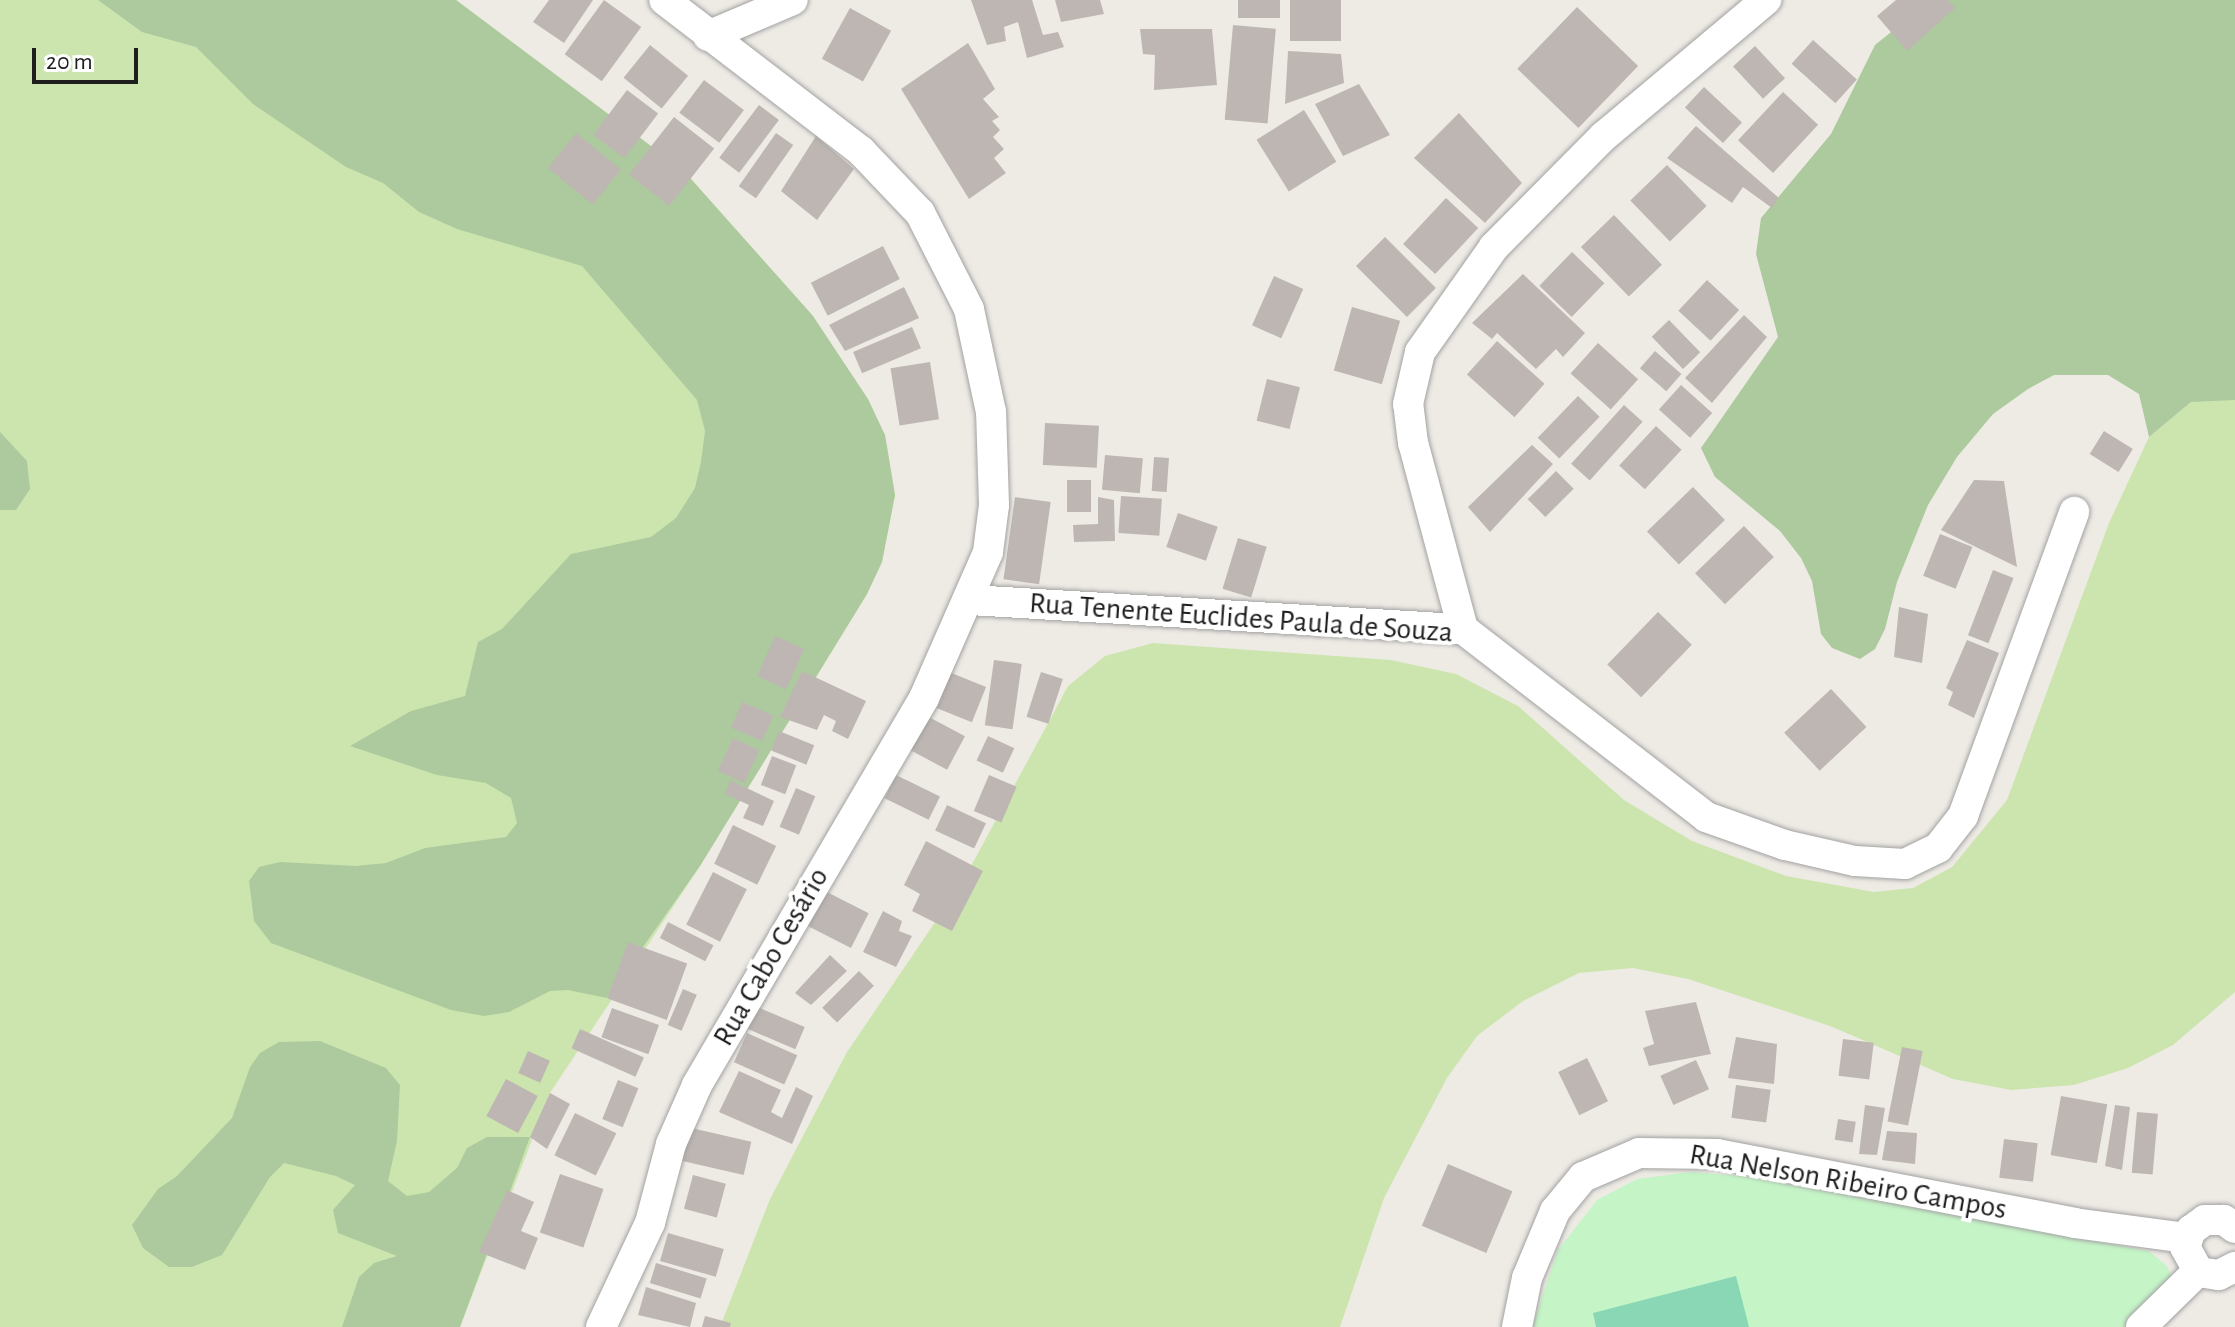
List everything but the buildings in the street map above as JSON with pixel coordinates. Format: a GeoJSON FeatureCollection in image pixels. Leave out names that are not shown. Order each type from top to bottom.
{"type":"FeatureCollection","features":[{"type":"Feature","properties":{"kind":"street","name":"Rua Cabo Cesário"},"geometry":{"type":"LineString","coordinates":[[601,1327],[650,1223],[671,1144],[697,1085],[924,698],[970,600],[988,552],[994,505],[991,412],[969,309],[920,213],[861,151],[664,0]]}},
{"type":"Feature","properties":{"kind":"street"},"geometry":{"type":"LineString","coordinates":[[708,36],[793,0]]}},
{"type":"Feature","properties":{"kind":"street"},"geometry":{"type":"LineString","coordinates":[[1463,629],[1413,443],[1408,404],[1420,352],[1494,247],[1604,136],[1759,4]]}},
{"type":"Feature","properties":{"kind":"street","name":"Rua Tenente Euclides Paula de Souza"},"geometry":{"type":"LineString","coordinates":[[970,600],[1463,629],[1706,817],[1785,845],[1855,861],[1905,864],[1938,848],[1963,816],[2074,512]]}},
{"type":"Feature","properties":{"kind":"street","name":"Rua Nelson Ribeiro Campos"},"geometry":{"type":"LineString","coordinates":[[1517,1327],[1527,1278],[1555,1211],[1583,1177],[1639,1153],[1717,1154],[2060,1220],[2187,1238]]}},
{"type":"Feature","properties":{"kind":"street"},"geometry":{"type":"LineString","coordinates":[[2231,1216],[2197,1223],[2187,1238],[2187,1257],[2198,1271],[2219,1275],[2235,1267]]}},
{"type":"Feature","properties":{"kind":"street"},"geometry":{"type":"LineString","coordinates":[[2141,1327],[2198,1271]]}},
{"type":"Feature","properties":{"kind":"green space"},"geometry":{"type":"Polygon","coordinates":[[[0,0],[456,0],[683,170],[813,316],[885,435],[895,495],[882,562],[867,594],[700,866],[550,1093],[460,1327],[0,1327],[0,0]]]}},
{"type":"Feature","properties":{"kind":"green space"},"geometry":{"type":"Polygon","coordinates":[[[98,0],[456,0],[683,170],[813,316],[868,399],[885,435],[895,495],[882,562],[867,594],[700,866],[607,998],[568,990],[550,991],[509,1012],[484,1016],[451,1010],[271,943],[254,921],[249,881],[259,867],[280,862],[356,866],[386,863],[425,848],[506,837],[517,823],[511,798],[486,783],[437,775],[350,746],[411,711],[465,696],[478,642],[502,629],[571,554],[651,537],[676,518],[695,488],[701,462],[705,431],[697,400],[582,266],[457,229],[419,212],[383,183],[346,167],[253,104],[196,47],[142,32],[98,0]]]}},
{"type":"Feature","properties":{"kind":"green space"},"geometry":{"type":"Polygon","coordinates":[[[1931,0],[2235,0],[2235,400],[2191,402],[2149,437],[2139,394],[2108,375],[2054,375],[2028,389],[1993,414],[1957,457],[1928,505],[1897,582],[1885,629],[1875,649],[1860,659],[1832,648],[1821,634],[1812,581],[1801,558],[1780,531],[1715,477],[1701,448],[1778,337],[1756,254],[1761,218],[1831,134],[1875,45],[1931,0]]]}},
{"type":"Feature","properties":{"kind":"green space"},"geometry":{"type":"Polygon","coordinates":[[[2219,398],[2235,400],[2235,992],[2173,1045],[2128,1068],[2074,1085],[2011,1090],[1953,1079],[1830,1026],[1688,979],[1633,968],[1579,973],[1523,1001],[1477,1036],[1447,1078],[1384,1198],[1340,1327],[720,1327],[770,1199],[847,1052],[963,881],[1068,686],[1105,656],[1153,643],[1391,660],[1456,674],[1518,706],[1624,800],[1692,841],[1786,876],[1874,892],[1913,888],[1952,867],[2007,800],[2109,523],[2149,437],[2191,402],[2219,398]]]}},
{"type":"Feature","properties":{"kind":"green space"},"geometry":{"type":"Polygon","coordinates":[[[0,432],[27,461],[30,489],[16,510],[0,510],[0,432]]]}},
{"type":"Feature","properties":{"kind":"green space"},"geometry":{"type":"Polygon","coordinates":[[[320,1041],[386,1068],[400,1085],[397,1141],[388,1181],[407,1196],[429,1192],[457,1168],[467,1148],[487,1137],[530,1137],[460,1327],[342,1327],[359,1277],[374,1263],[397,1256],[338,1233],[333,1210],[355,1185],[336,1176],[284,1163],[270,1177],[222,1255],[192,1267],[169,1267],[143,1248],[132,1225],[158,1189],[177,1176],[232,1118],[250,1067],[260,1053],[279,1042],[320,1041]]]}},
{"type":"Feature","properties":{"kind":"green space"},"geometry":{"type":"Polygon","coordinates":[[[1691,1172],[1743,1176],[2149,1251],[2167,1266],[2173,1280],[2133,1327],[1532,1327],[1558,1250],[1597,1200],[1637,1179],[1691,1172]]]}},
{"type":"Feature","properties":{"kind":"green space"},"geometry":{"type":"Polygon","coordinates":[[[1736,1276],[1749,1327],[1596,1327],[1593,1313],[1736,1276]]]}}]}
